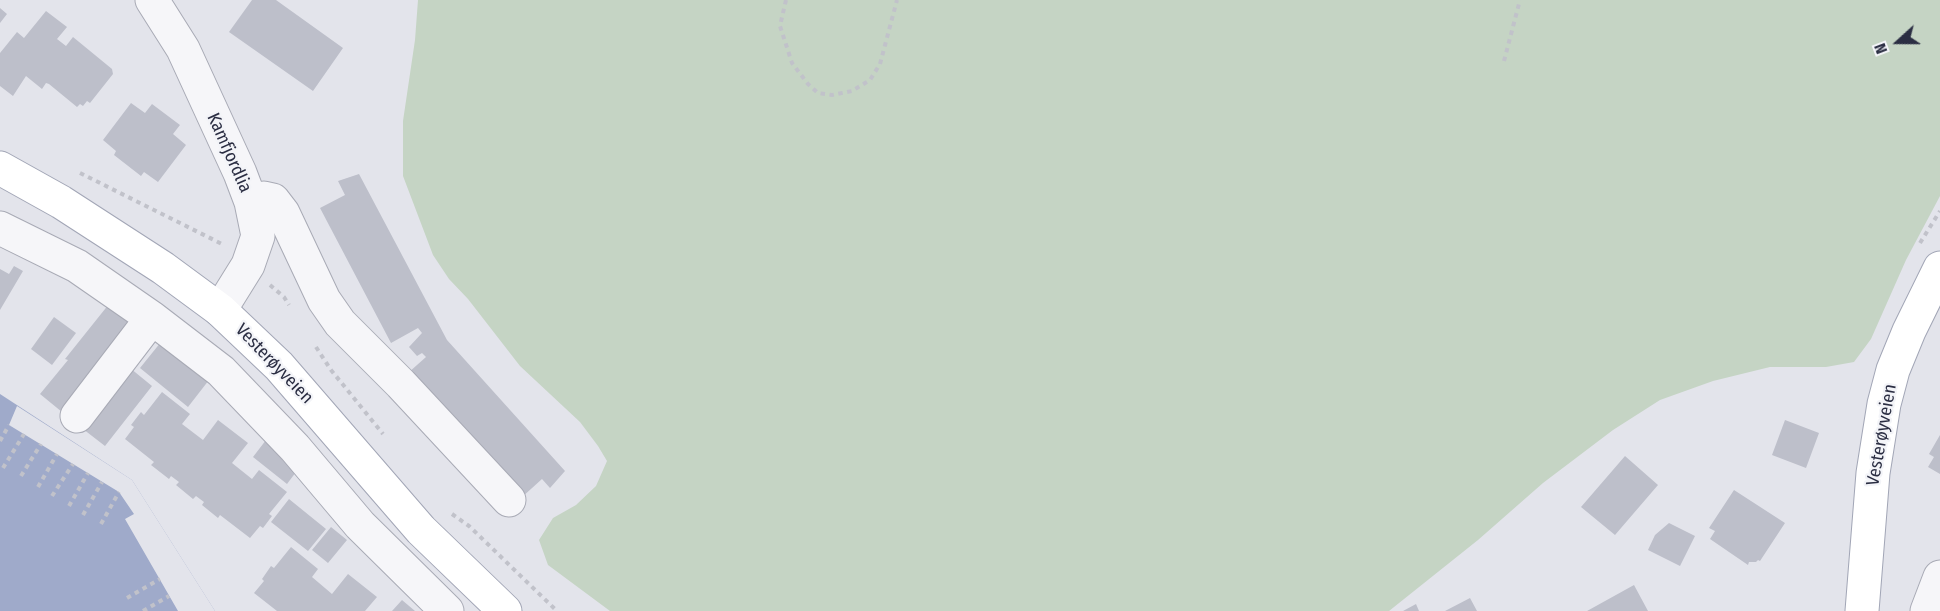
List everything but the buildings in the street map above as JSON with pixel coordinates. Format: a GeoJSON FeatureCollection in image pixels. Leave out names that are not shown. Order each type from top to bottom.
{"type":"FeatureCollection","features":[{"type":"Feature","properties":{"kind":"main road","name":"Vesterøyveien"},"geometry":{"type":"LineString","coordinates":[[0,168],[61,202],[135,250],[220,310],[279,366],[421,530],[505,611]]}},
{"type":"Feature","properties":{"kind":"main road","name":"Vesterøyveien"},"geometry":{"type":"LineString","coordinates":[[1862,611],[1873,473],[1884,404],[1893,370],[1909,331],[1940,268]]}},
{"type":"Feature","properties":{"kind":"street","name":"Kamfjordlia"},"geometry":{"type":"LineString","coordinates":[[152,0],[183,49],[251,202],[258,236],[248,265],[220,310]]}},
{"type":"Feature","properties":{"kind":"street"},"geometry":{"type":"LineString","coordinates":[[251,202],[264,198],[273,200],[283,213],[324,300],[340,323],[401,384],[509,500]]}},
{"type":"Feature","properties":{"kind":"street"},"geometry":{"type":"LineString","coordinates":[[0,228],[77,266],[152,318],[221,371],[295,448],[360,525],[447,611]]}},
{"type":"Feature","properties":{"kind":"street"},"geometry":{"type":"LineString","coordinates":[[77,417],[152,318]]}},
{"type":"Feature","properties":{"kind":"street"},"geometry":{"type":"LineString","coordinates":[[1927,611],[1940,577]]}},
{"type":"Feature","properties":{"kind":"path"},"geometry":{"type":"LineString","coordinates":[[786,0],[780,26],[792,63],[818,93],[832,95],[852,91],[870,80],[880,64],[897,0]]}},
{"type":"Feature","properties":{"kind":"path"},"geometry":{"type":"LineString","coordinates":[[1504,62],[1520,0]]}},
{"type":"Feature","properties":{"kind":"path"},"geometry":{"type":"LineString","coordinates":[[0,441],[9,425]]}},
{"type":"Feature","properties":{"kind":"path"},"geometry":{"type":"LineString","coordinates":[[3,468],[24,434]]}},
{"type":"Feature","properties":{"kind":"path"},"geometry":{"type":"LineString","coordinates":[[21,476],[41,444]]}},
{"type":"Feature","properties":{"kind":"path"},"geometry":{"type":"LineString","coordinates":[[38,487],[57,454]]}},
{"type":"Feature","properties":{"kind":"path"},"geometry":{"type":"LineString","coordinates":[[52,496],[73,464]]}},
{"type":"Feature","properties":{"kind":"path"},"geometry":{"type":"LineString","coordinates":[[69,506],[88,473]]}},
{"type":"Feature","properties":{"kind":"path"},"geometry":{"type":"LineString","coordinates":[[83,515],[102,482]]}},
{"type":"Feature","properties":{"kind":"path"},"geometry":{"type":"LineString","coordinates":[[101,524],[119,492]]}},
{"type":"Feature","properties":{"kind":"path"},"geometry":{"type":"LineString","coordinates":[[127,598],[160,579]]}},
{"type":"Feature","properties":{"kind":"path"},"geometry":{"type":"LineString","coordinates":[[143,611],[169,596]]}},
{"type":"Feature","properties":{"kind":"green space"},"geometry":{"type":"Polygon","coordinates":[[[418,0],[1940,0],[1940,196],[1906,260],[1871,339],[1854,362],[1826,367],[1770,367],[1713,381],[1660,400],[1613,430],[1543,483],[1478,540],[1389,611],[610,611],[548,565],[539,540],[553,518],[576,505],[596,486],[607,461],[580,422],[520,366],[468,299],[449,279],[433,255],[403,176],[403,121],[415,40],[418,0]]]}},
{"type":"Feature","properties":{"kind":"water"},"geometry":{"type":"Polygon","coordinates":[[[0,394],[132,480],[215,611],[0,611],[0,394]]]}},
{"type":"Feature","properties":{"kind":"pier"},"geometry":{"type":"Polygon","coordinates":[[[17,406],[132,480],[215,611],[178,611],[125,519],[134,514],[119,492],[9,425],[17,406]]]}}]}
